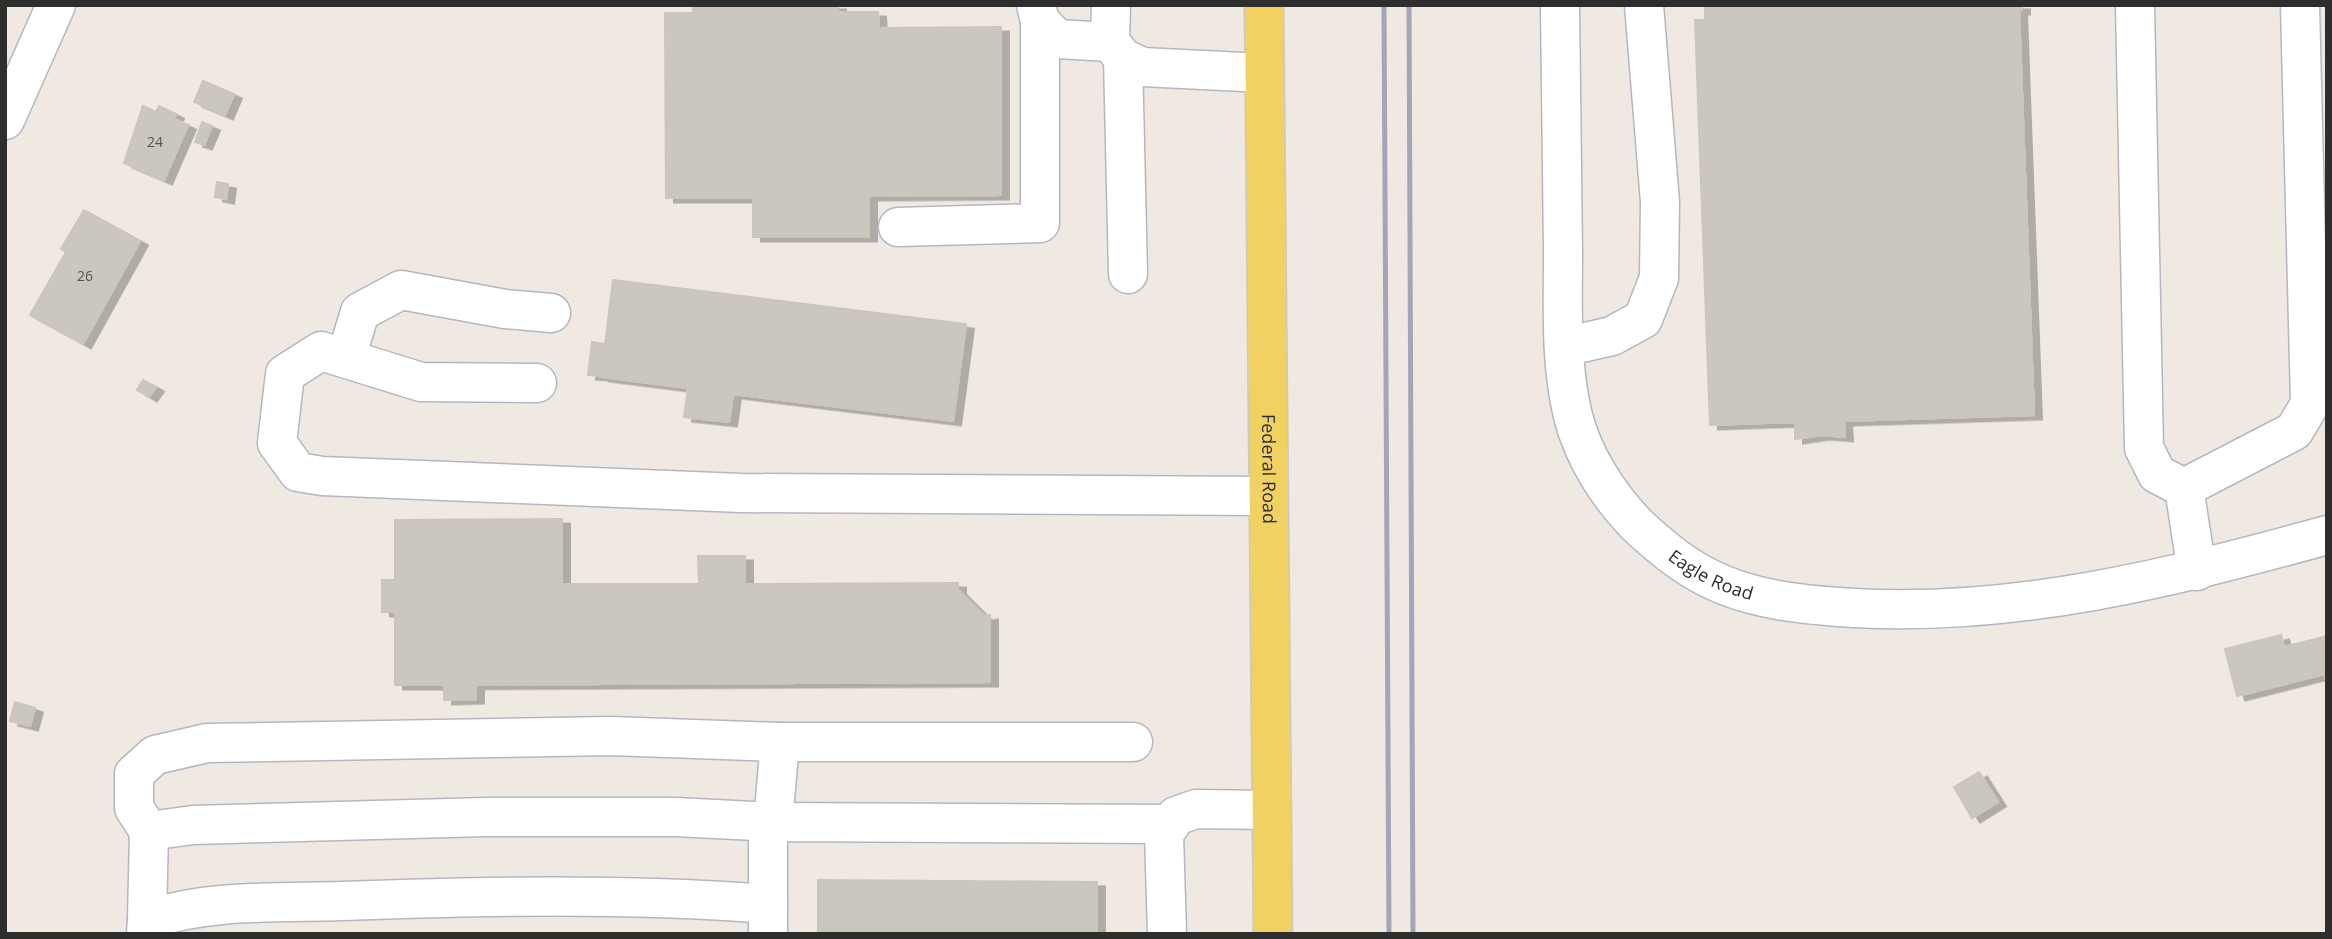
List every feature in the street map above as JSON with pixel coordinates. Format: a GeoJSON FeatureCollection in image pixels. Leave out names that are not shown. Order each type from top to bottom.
{"type":"FeatureCollection","features":[{"type":"Feature","properties":{"kind":"main road","name":"Federal Road"},"geometry":{"type":"LineString","coordinates":[[1264,5],[1273,934]]}},
{"type":"Feature","properties":{"kind":"street"},"geometry":{"type":"LineString","coordinates":[[5,120],[57,5]]}},
{"type":"Feature","properties":{"kind":"street","name":"Eagle Road"},"geometry":{"type":"LineString","coordinates":[[1560,5],[1564,346],[1573,417],[1593,466],[1620,507],[1657,544],[1702,575],[1751,594],[1816,606],[1951,610],[2032,603],[2197,571],[2327,536]]}},
{"type":"Feature","properties":{"kind":"street"},"geometry":{"type":"LineString","coordinates":[[1564,346],[1612,336],[1643,319],[1659,278],[1660,202],[1644,5]]}},
{"type":"Feature","properties":{"kind":"street"},"geometry":{"type":"LineString","coordinates":[[2135,5],[2144,448],[2157,474],[2184,488]]}},
{"type":"Feature","properties":{"kind":"street"},"geometry":{"type":"LineString","coordinates":[[2184,488],[2294,431],[2310,404],[2304,249],[2300,5]]}},
{"type":"Feature","properties":{"kind":"street"},"geometry":{"type":"LineString","coordinates":[[1038,13],[1057,40],[1115,35]]}},
{"type":"Feature","properties":{"kind":"street"},"geometry":{"type":"LineString","coordinates":[[898,227],[1040,223],[1038,13]]}},
{"type":"Feature","properties":{"kind":"street"},"geometry":{"type":"LineString","coordinates":[[1115,35],[1142,67],[1264,73]]}},
{"type":"Feature","properties":{"kind":"street"},"geometry":{"type":"LineString","coordinates":[[1115,35],[1128,274]]}},
{"type":"Feature","properties":{"kind":"street"},"geometry":{"type":"LineString","coordinates":[[346,358],[360,312],[401,290],[505,309],[551,313]]}},
{"type":"Feature","properties":{"kind":"street"},"geometry":{"type":"LineString","coordinates":[[537,383],[421,382],[321,351],[285,374],[277,443],[298,472],[424,481],[741,493],[1268,496]]}},
{"type":"Feature","properties":{"kind":"street"},"geometry":{"type":"LineString","coordinates":[[2184,488],[2197,571]]}},
{"type":"Feature","properties":{"kind":"street"},"geometry":{"type":"LineString","coordinates":[[780,742],[773,822],[768,840],[768,919],[675,897],[447,897],[198,908],[147,927],[149,831],[134,808],[134,774],[155,755],[207,743],[598,736],[780,742],[1133,742]]}},
{"type":"Feature","properties":{"kind":"street"},"geometry":{"type":"LineString","coordinates":[[1167,934],[1164,834],[1176,816],[1196,809],[1271,810]]}},
{"type":"Feature","properties":{"kind":"street"},"geometry":{"type":"LineString","coordinates":[[149,831],[193,825],[486,817],[1171,824]]}},
{"type":"Feature","properties":{"kind":"building"},"geometry":{"type":"Polygon","coordinates":[[[693,5],[838,5],[838,12],[878,12],[879,28],[1001,27],[1001,195],[869,196],[869,237],[753,237],[753,198],[666,198],[665,13],[693,13],[693,5]]]}},
{"type":"Feature","properties":{"kind":"building"},"geometry":{"type":"Polygon","coordinates":[[[1705,5],[2022,5],[2022,10],[2019,10],[2034,415],[1844,421],[1845,437],[1822,435],[1795,439],[1795,422],[1710,425],[1695,20],[1705,20],[1705,5]]]}},
{"type":"Feature","properties":{"kind":"building"},"geometry":{"type":"Polygon","coordinates":[[[203,81],[234,94],[225,115],[194,102],[203,81]]]}},
{"type":"Feature","properties":{"kind":"building"},"geometry":{"type":"Polygon","coordinates":[[[143,106],[156,112],[159,106],[176,114],[174,119],[188,125],[164,180],[124,163],[143,106]]]}},
{"type":"Feature","properties":{"kind":"building"},"geometry":{"type":"Polygon","coordinates":[[[202,122],[212,126],[204,145],[195,142],[202,122]]]}},
{"type":"Feature","properties":{"kind":"building"},"geometry":{"type":"Polygon","coordinates":[[[217,182],[228,184],[226,199],[215,197],[217,182]]]}},
{"type":"Feature","properties":{"kind":"building"},"geometry":{"type":"Polygon","coordinates":[[[84,210],[140,241],[83,344],[30,315],[66,252],[61,249],[84,210]]]}},
{"type":"Feature","properties":{"kind":"building"},"geometry":{"type":"Polygon","coordinates":[[[613,280],[966,324],[953,421],[733,394],[729,422],[684,417],[688,388],[601,377],[613,280]]]}},
{"type":"Feature","properties":{"kind":"building"},"geometry":{"type":"Polygon","coordinates":[[[592,342],[605,344],[601,376],[588,375],[592,342]]]}},
{"type":"Feature","properties":{"kind":"building"},"geometry":{"type":"Polygon","coordinates":[[[143,380],[156,387],[149,397],[137,390],[143,380]]]}},
{"type":"Feature","properties":{"kind":"building"},"geometry":{"type":"Polygon","coordinates":[[[562,519],[562,584],[699,584],[698,556],[745,556],[745,584],[958,583],[958,590],[984,616],[990,615],[990,682],[395,685],[395,612],[382,612],[382,580],[395,580],[395,520],[562,519]]]}},
{"type":"Feature","properties":{"kind":"building"},"geometry":{"type":"Polygon","coordinates":[[[2281,635],[2284,647],[2327,636],[2327,683],[2324,674],[2237,696],[2225,649],[2281,635]]]}},
{"type":"Feature","properties":{"kind":"building"},"geometry":{"type":"Polygon","coordinates":[[[476,686],[476,699],[444,700],[444,687],[476,686]]]}},
{"type":"Feature","properties":{"kind":"building"},"geometry":{"type":"Polygon","coordinates":[[[15,702],[35,708],[30,726],[10,721],[15,702]]]}},
{"type":"Feature","properties":{"kind":"building"},"geometry":{"type":"Polygon","coordinates":[[[1979,772],[1998,802],[1972,818],[1954,787],[1979,772]]]}},
{"type":"Feature","properties":{"kind":"building"},"geometry":{"type":"Polygon","coordinates":[[[818,880],[1097,882],[1097,934],[818,934],[818,880]]]}},
{"type":"Feature","properties":{"kind":"railway"},"geometry":{"type":"LineString","coordinates":[[1384,5],[1389,934]]}},
{"type":"Feature","properties":{"kind":"railway"},"geometry":{"type":"LineString","coordinates":[[1409,5],[1413,934]]}}]}
